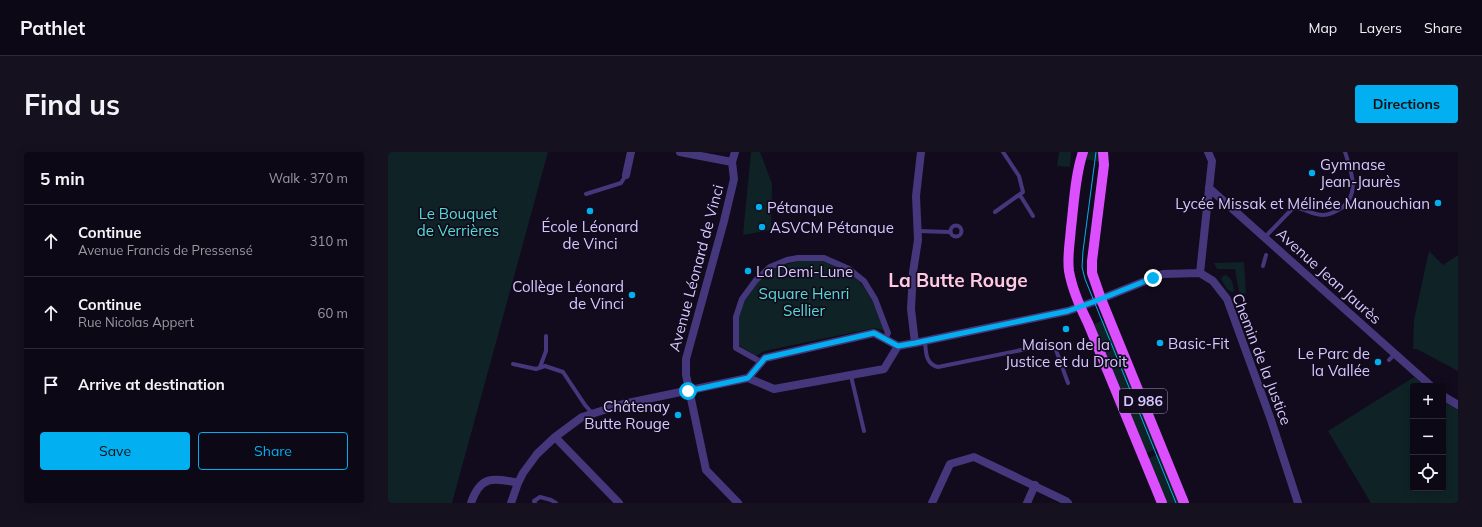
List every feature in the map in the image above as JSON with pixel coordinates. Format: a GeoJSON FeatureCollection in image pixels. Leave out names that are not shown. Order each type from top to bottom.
{"type":"FeatureCollection","features":[{"type":"Feature","properties":{"kind":"main road","name":"D 986"},"geometry":{"type":"LineString","coordinates":[[1083,152],[1074,201],[1069,264],[1072,280],[1080,307],[1088,323],[1162,503]]}},
{"type":"Feature","properties":{"kind":"main road","name":"D 986"},"geometry":{"type":"LineString","coordinates":[[1103,152],[1104,165],[1092,261],[1092,273],[1101,299],[1184,503]]}},
{"type":"Feature","properties":{"kind":"street"},"geometry":{"type":"LineString","coordinates":[[626,175],[631,152]]}},
{"type":"Feature","properties":{"kind":"street"},"geometry":{"type":"LineString","coordinates":[[680,152],[732,162]]}},
{"type":"Feature","properties":{"kind":"street","name":"Avenue Léonard de Vinci"},"geometry":{"type":"LineString","coordinates":[[735,152],[732,162],[734,178],[724,221],[686,359],[686,375],[688,391],[706,470],[738,503]]}},
{"type":"Feature","properties":{"kind":"street"},"geometry":{"type":"LineString","coordinates":[[915,343],[912,308],[913,272],[918,231],[916,196],[921,152]]}},
{"type":"Feature","properties":{"kind":"street"},"geometry":{"type":"LineString","coordinates":[[748,378],[765,358],[874,333],[898,346],[915,343],[1068,311],[1163,274],[1200,273],[1211,155]]}},
{"type":"Feature","properties":{"kind":"street","name":"Avenue Jean Jaurès"},"geometry":{"type":"LineString","coordinates":[[1209,188],[1428,383]]}},
{"type":"Feature","properties":{"kind":"street"},"geometry":{"type":"LineString","coordinates":[[761,362],[736,348],[736,318],[742,299],[756,280],[770,267],[787,260],[798,258],[824,258],[849,268],[864,281],[875,299],[888,333],[885,339]]}},
{"type":"Feature","properties":{"kind":"street","name":"Chemin de la Justice"},"geometry":{"type":"LineString","coordinates":[[1200,273],[1213,281],[1227,299],[1271,420],[1298,503]]}},
{"type":"Feature","properties":{"kind":"street"},"geometry":{"type":"LineString","coordinates":[[511,503],[523,473],[537,454],[555,437],[582,417],[623,404],[748,378],[774,389],[884,369],[898,346]]}},
{"type":"Feature","properties":{"kind":"street"},"geometry":{"type":"LineString","coordinates":[[1446,398],[1458,405]]}},
{"type":"Feature","properties":{"kind":"street"},"geometry":{"type":"LineString","coordinates":[[555,437],[619,503]]}},
{"type":"Feature","properties":{"kind":"street"},"geometry":{"type":"LineString","coordinates":[[932,503],[950,464],[974,457],[1035,485],[1068,503]]}},
{"type":"Feature","properties":{"kind":"street"},"geometry":{"type":"LineString","coordinates":[[471,503],[475,492],[483,482],[494,479],[518,483]]}},
{"type":"Feature","properties":{"kind":"street"},"geometry":{"type":"LineString","coordinates":[[1027,503],[1035,485]]}},
{"type":"Feature","properties":{"kind":"lane"},"geometry":{"type":"LineString","coordinates":[[995,212],[1023,192],[1019,176],[1002,152]]}},
{"type":"Feature","properties":{"kind":"lane"},"geometry":{"type":"LineString","coordinates":[[1267,241],[1293,208],[1324,215],[1333,213],[1346,203],[1353,193],[1354,180],[1345,152]]}},
{"type":"Feature","properties":{"kind":"lane"},"geometry":{"type":"LineString","coordinates":[[586,194],[622,183],[626,175]]}},
{"type":"Feature","properties":{"kind":"lane"},"geometry":{"type":"LineString","coordinates":[[1020,195],[1033,216]]}},
{"type":"Feature","properties":{"kind":"lane"},"geometry":{"type":"LineString","coordinates":[[918,231],[950,232]]}},
{"type":"Feature","properties":{"kind":"lane"},"geometry":{"type":"LineString","coordinates":[[1263,266],[1266,255]]}},
{"type":"Feature","properties":{"kind":"lane"},"geometry":{"type":"LineString","coordinates":[[540,367],[546,351],[546,336]]}},
{"type":"Feature","properties":{"kind":"lane"},"geometry":{"type":"LineString","coordinates":[[925,341],[927,358],[932,365],[938,367],[1051,344],[1056,350],[1068,383]]}},
{"type":"Feature","properties":{"kind":"lane"},"geometry":{"type":"LineString","coordinates":[[1389,360],[1397,355]]}},
{"type":"Feature","properties":{"kind":"lane"},"geometry":{"type":"LineString","coordinates":[[513,364],[536,369],[545,366],[563,372],[592,414]]}},
{"type":"Feature","properties":{"kind":"lane"},"geometry":{"type":"LineString","coordinates":[[851,376],[864,431]]}},
{"type":"Feature","properties":{"kind":"lane"},"geometry":{"type":"LineString","coordinates":[[535,503],[534,501],[540,497],[556,503]]}},
{"type":"Feature","properties":{"kind":"green space","name":"Le Bouquet de Verrières"},"geometry":{"type":"Polygon","coordinates":[[[388,152],[548,152],[452,503],[388,503],[388,152]]]}},
{"type":"Feature","properties":{"kind":"green space","name":"Pétanque"},"geometry":{"type":"Polygon","coordinates":[[[751,152],[760,152],[772,184],[771,230],[743,235],[751,152]]]}},
{"type":"Feature","properties":{"kind":"green space"},"geometry":{"type":"Polygon","coordinates":[[[1059,152],[1071,152],[1070,167],[1057,166],[1059,152]]]}},
{"type":"Feature","properties":{"kind":"green space"},"geometry":{"type":"Polygon","coordinates":[[[1085,152],[1101,152],[1101,162],[1083,159],[1085,152]]]}},
{"type":"Feature","properties":{"kind":"green space"},"geometry":{"type":"Polygon","coordinates":[[[1429,251],[1443,265],[1458,255],[1458,371],[1417,349],[1413,349],[1414,320],[1429,251]]]}},
{"type":"Feature","properties":{"kind":"green space","name":"Square Henri Sellier"},"geometry":{"type":"Polygon","coordinates":[[[799,261],[824,261],[848,272],[857,279],[870,297],[885,331],[875,328],[764,351],[756,356],[737,344],[738,316],[746,296],[761,279],[777,267],[799,261]]]}},
{"type":"Feature","properties":{"kind":"green space"},"geometry":{"type":"Polygon","coordinates":[[[1244,262],[1246,294],[1239,292],[1235,269],[1217,269],[1214,263],[1244,262]]]}},
{"type":"Feature","properties":{"kind":"green space"},"geometry":{"type":"Polygon","coordinates":[[[1224,275],[1229,277],[1233,283],[1234,291],[1232,292],[1227,289],[1221,279],[1224,275]]]}},
{"type":"Feature","properties":{"kind":"green space"},"geometry":{"type":"Polygon","coordinates":[[[1106,319],[1159,448],[1144,454],[1092,325],[1106,319]]]}},
{"type":"Feature","properties":{"kind":"green space"},"geometry":{"type":"Polygon","coordinates":[[[1414,377],[1421,383],[1410,383],[1410,491],[1446,491],[1446,403],[1458,410],[1458,503],[1371,503],[1328,431],[1414,377]]]}},
{"type":"Feature","properties":{"kind":"green space"},"geometry":{"type":"Polygon","coordinates":[[[1161,453],[1181,503],[1164,503],[1147,459],[1161,453]]]}},
{"type":"Feature","properties":{"kind":"tram line"},"geometry":{"type":"LineString","coordinates":[[1096,152],[1082,267],[1085,279],[1176,503]]}},
{"type":"Feature","properties":{"kind":"place","name":"Gymnase Jean-Jaurès"},"geometry":{"type":"Point","coordinates":[1312,173]}},
{"type":"Feature","properties":{"kind":"place","name":"Lycée Missak et Mélinée Manouchian"},"geometry":{"type":"Point","coordinates":[1438,203]}},
{"type":"Feature","properties":{"kind":"place","name":"Pétanque"},"geometry":{"type":"Point","coordinates":[759,207]}},
{"type":"Feature","properties":{"kind":"place","name":"École Léonard de Vinci"},"geometry":{"type":"Point","coordinates":[590,211]}},
{"type":"Feature","properties":{"kind":"place","name":"ASVCM Pétanque"},"geometry":{"type":"Point","coordinates":[762,227]}},
{"type":"Feature","properties":{"kind":"place","name":"La Demi-Lune"},"geometry":{"type":"Point","coordinates":[748,271]}},
{"type":"Feature","properties":{"kind":"place","name":"Collège Léonard de Vinci"},"geometry":{"type":"Point","coordinates":[632,295]}},
{"type":"Feature","properties":{"kind":"place","name":"Maison de la Justice et du Droit"},"geometry":{"type":"Point","coordinates":[1066,329]}},
{"type":"Feature","properties":{"kind":"place","name":"Basic-Fit"},"geometry":{"type":"Point","coordinates":[1160,343]}},
{"type":"Feature","properties":{"kind":"place","name":"Le Parc de la Vallée"},"geometry":{"type":"Point","coordinates":[1378,362]}},
{"type":"Feature","properties":{"kind":"place","name":"Châtenay Butte Rouge"},"geometry":{"type":"Point","coordinates":[678,415]}},
{"type":"Feature","properties":{"kind":"district","name":"La Butte Rouge"},"geometry":{"type":"Point","coordinates":[958,280]}},
{"type":"Feature","properties":{"kind":"route"},"geometry":{"type":"LineString","coordinates":[[688,391],[748,378],[765,358],[874,333],[898,346],[915,343],[1068,311],[1153,278]]}}]}
